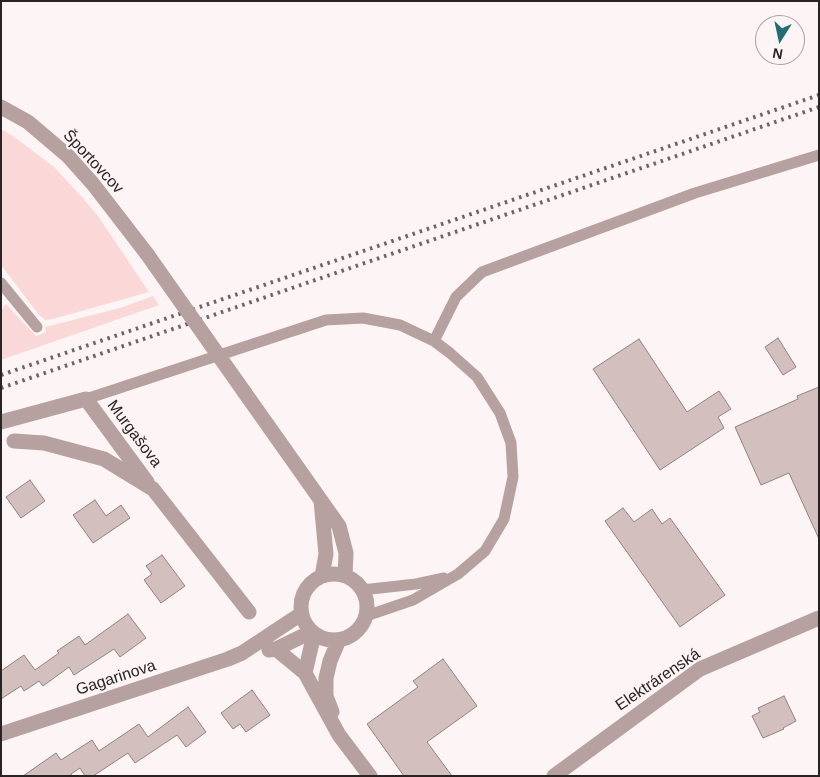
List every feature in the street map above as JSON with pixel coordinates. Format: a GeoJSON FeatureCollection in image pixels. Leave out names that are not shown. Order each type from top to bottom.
{"type":"FeatureCollection","features":[{"type":"Feature","properties":{"kind":"street","name":"Športovcov"},"geometry":{"type":"LineString","coordinates":[[1,107],[28,122],[68,156],[93,184],[147,254],[339,526],[346,554],[345,576]]}},
{"type":"Feature","properties":{"kind":"street","name":"Murgašova"},"geometry":{"type":"LineString","coordinates":[[1,422],[86,399],[152,489],[249,612]]}},
{"type":"Feature","properties":{"kind":"street","name":"Murgašova"},"geometry":{"type":"LineString","coordinates":[[14,441],[44,443],[104,460],[152,489]]}},
{"type":"Feature","properties":{"kind":"street"},"geometry":{"type":"LineString","coordinates":[[321,500],[326,554],[322,576]]}},
{"type":"Feature","properties":{"kind":"street"},"geometry":{"type":"LineString","coordinates":[[334,574],[345,576],[355,582],[362,590],[367,608],[366,616],[362,625],[348,638],[329,640],[312,633],[305,624],[301,614],[300,604],[302,595],[307,587],[322,576],[334,574]]}},
{"type":"Feature","properties":{"kind":"street","name":"Gagarinova"},"geometry":{"type":"LineString","coordinates":[[242,653],[301,614]]}},
{"type":"Feature","properties":{"kind":"street","name":"Elektrárenská"},"geometry":{"type":"LineString","coordinates":[[554,776],[700,669],[819,618]]}},
{"type":"Feature","properties":{"kind":"street"},"geometry":{"type":"LineString","coordinates":[[305,673],[312,633]]}},
{"type":"Feature","properties":{"kind":"street","name":"Gagarinova"},"geometry":{"type":"LineString","coordinates":[[1,734],[242,653],[276,649],[312,633]]}},
{"type":"Feature","properties":{"kind":"street"},"geometry":{"type":"LineString","coordinates":[[339,640],[330,661],[326,678],[326,696],[339,734]]}},
{"type":"Feature","properties":{"kind":"street"},"geometry":{"type":"LineString","coordinates":[[276,649],[305,673],[339,734],[370,776]]}},
{"type":"Feature","properties":{"kind":"lane"},"geometry":{"type":"LineString","coordinates":[[434,341],[456,297],[482,272],[695,193],[819,155]]}},
{"type":"Feature","properties":{"kind":"lane"},"geometry":{"type":"LineString","coordinates":[[1,283],[37,327]]}},
{"type":"Feature","properties":{"kind":"lane"},"geometry":{"type":"LineString","coordinates":[[86,399],[326,320],[363,318],[400,325],[434,341],[477,377],[500,413],[511,443],[512,477],[504,519],[485,551],[458,574],[413,600],[366,616]]}},
{"type":"Feature","properties":{"kind":"lane"},"geometry":{"type":"LineString","coordinates":[[362,590],[416,584],[458,574]]}},
{"type":"Feature","properties":{"kind":"shaded area"},"geometry":{"type":"Polygon","coordinates":[[[1,129],[54,167],[82,197],[98,216],[149,292],[53,319],[45,320],[39,315],[1,265],[1,129]]]}},
{"type":"Feature","properties":{"kind":"shaded area"},"geometry":{"type":"Polygon","coordinates":[[[153,296],[159,305],[1,360],[1,311],[6,304],[36,336],[46,332],[45,327],[120,308],[153,296]]]}},
{"type":"Feature","properties":{"kind":"building"},"geometry":{"type":"Polygon","coordinates":[[[778,338],[796,367],[783,375],[765,347],[778,338]]]}},
{"type":"Feature","properties":{"kind":"building"},"geometry":{"type":"Polygon","coordinates":[[[639,339],[687,412],[719,391],[731,409],[718,417],[724,428],[660,470],[593,369],[639,339]]]}},
{"type":"Feature","properties":{"kind":"building"},"geometry":{"type":"Polygon","coordinates":[[[819,387],[819,539],[789,473],[761,485],[735,427],[798,399],[797,396],[819,387]]]}},
{"type":"Feature","properties":{"kind":"building"},"geometry":{"type":"Polygon","coordinates":[[[30,480],[45,501],[21,518],[6,497],[30,480]]]}},
{"type":"Feature","properties":{"kind":"building"},"geometry":{"type":"Polygon","coordinates":[[[95,500],[106,516],[121,505],[130,518],[93,543],[73,515],[95,500]]]}},
{"type":"Feature","properties":{"kind":"building"},"geometry":{"type":"Polygon","coordinates":[[[623,508],[634,522],[652,509],[662,524],[670,518],[725,595],[680,627],[605,521],[623,508]]]}},
{"type":"Feature","properties":{"kind":"building"},"geometry":{"type":"Polygon","coordinates":[[[162,555],[185,586],[161,603],[144,580],[152,574],[146,566],[162,555]]]}},
{"type":"Feature","properties":{"kind":"building"},"geometry":{"type":"Polygon","coordinates":[[[128,614],[146,638],[120,657],[114,649],[74,675],[69,667],[43,686],[39,681],[24,691],[21,686],[1,699],[1,671],[24,655],[35,670],[59,653],[57,651],[79,636],[85,645],[128,614]]]}},
{"type":"Feature","properties":{"kind":"building"},"geometry":{"type":"Polygon","coordinates":[[[443,659],[477,706],[427,742],[452,776],[404,776],[367,724],[418,687],[413,681],[443,659]]]}},
{"type":"Feature","properties":{"kind":"building"},"geometry":{"type":"Polygon","coordinates":[[[252,690],[270,715],[246,732],[240,724],[233,729],[221,713],[252,690]]]}},
{"type":"Feature","properties":{"kind":"building"},"geometry":{"type":"Polygon","coordinates":[[[784,696],[796,721],[784,729],[763,738],[752,716],[760,712],[758,708],[784,696]]]}},
{"type":"Feature","properties":{"kind":"building"},"geometry":{"type":"Polygon","coordinates":[[[188,707],[206,732],[186,747],[177,735],[135,763],[128,753],[93,776],[85,776],[80,768],[71,774],[72,776],[23,776],[56,753],[61,760],[92,740],[99,751],[139,724],[148,737],[188,707]]]}},
{"type":"Feature","properties":{"kind":"railway"},"geometry":{"type":"LineString","coordinates":[[1,375],[819,95]]}},
{"type":"Feature","properties":{"kind":"railway"},"geometry":{"type":"LineString","coordinates":[[1,388],[819,107]]}}]}
